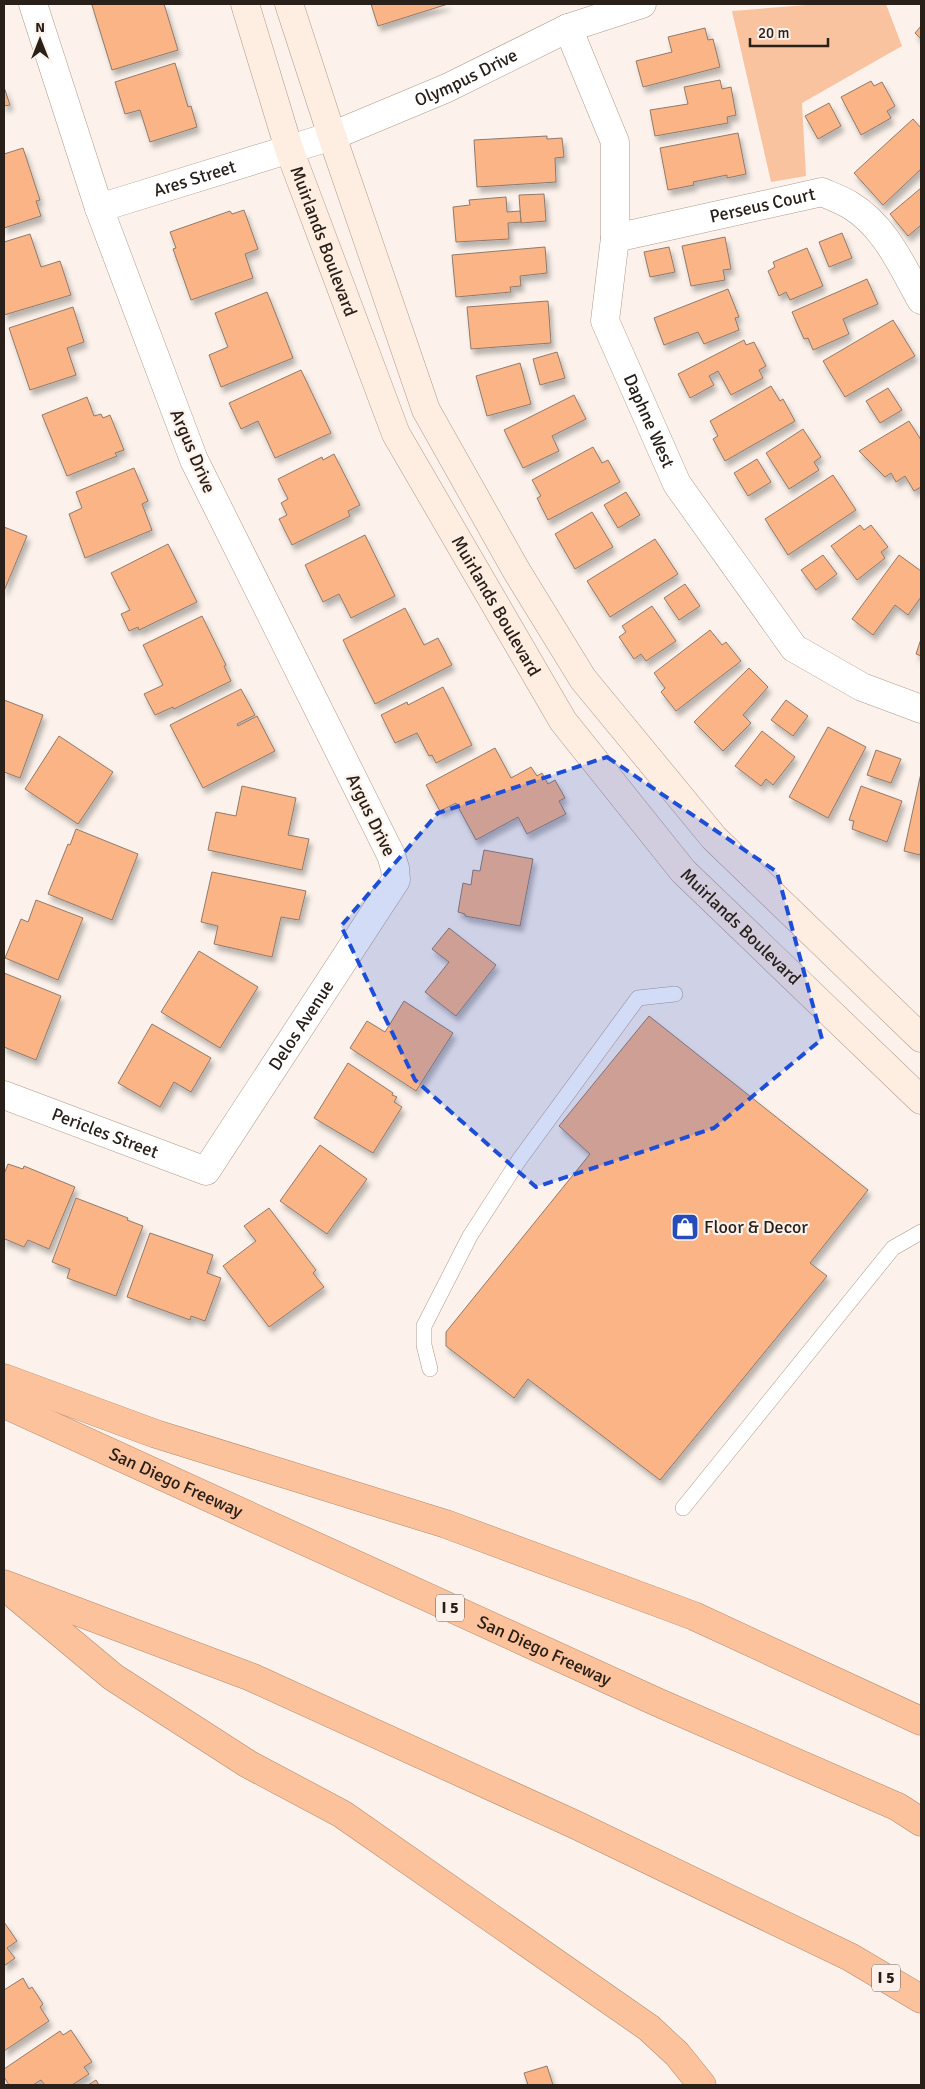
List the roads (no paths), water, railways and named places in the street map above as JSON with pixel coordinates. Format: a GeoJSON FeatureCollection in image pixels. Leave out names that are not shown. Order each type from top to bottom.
{"type":"FeatureCollection","features":[{"type":"Feature","properties":{"kind":"highway"},"geometry":{"type":"LineString","coordinates":[[4,1378],[156,1434],[446,1524],[675,1609],[921,1720]]}},
{"type":"Feature","properties":{"kind":"highway","name":"San Diego Freeway"},"geometry":{"type":"LineString","coordinates":[[4,1404],[657,1702],[913,1816]]}},
{"type":"Feature","properties":{"kind":"highway"},"geometry":{"type":"LineString","coordinates":[[4,1585],[113,1677],[248,1764],[342,1814],[649,2028],[677,2054],[702,2085]]}},
{"type":"Feature","properties":{"kind":"highway","name":"I 5"},"geometry":{"type":"LineString","coordinates":[[4,1585],[251,1677],[576,1825],[850,1957],[921,1999]]}},
{"type":"Feature","properties":{"kind":"main road","name":"Muirlands Boulevard"},"geometry":{"type":"LineString","coordinates":[[245,4],[290,148],[396,434],[563,721],[683,871],[921,1100]]}},
{"type":"Feature","properties":{"kind":"main road","name":"Muirlands Boulevard"},"geometry":{"type":"LineString","coordinates":[[289,4],[426,410],[516,570],[583,679],[714,838],[921,1038]]}},
{"type":"Feature","properties":{"kind":"street","name":"Argus Drive"},"geometry":{"type":"LineString","coordinates":[[33,4],[99,208],[194,460],[391,855],[396,868],[396,880]]}},
{"type":"Feature","properties":{"kind":"street","name":"Olympus Drive"},"geometry":{"type":"LineString","coordinates":[[290,148],[332,136],[447,88],[568,28],[642,4]]}},
{"type":"Feature","properties":{"kind":"street","name":"Daphne West"},"geometry":{"type":"LineString","coordinates":[[568,28],[615,142],[615,238],[605,321],[677,484],[794,648],[862,687],[921,709]]}},
{"type":"Feature","properties":{"kind":"street","name":"Ares Street"},"geometry":{"type":"LineString","coordinates":[[99,208],[290,148]]}},
{"type":"Feature","properties":{"kind":"street","name":"Perseus Court"},"geometry":{"type":"LineString","coordinates":[[615,238],[822,192],[850,205],[868,218],[892,247],[921,300]]}},
{"type":"Feature","properties":{"kind":"street","name":"Delos Avenue"},"geometry":{"type":"LineString","coordinates":[[206,1171],[396,880]]}},
{"type":"Feature","properties":{"kind":"street","name":"Pericles Street"},"geometry":{"type":"LineString","coordinates":[[4,1095],[206,1171]]}},
{"type":"Feature","properties":{"kind":"lane"},"geometry":{"type":"LineString","coordinates":[[430,1369],[424,1345],[424,1326],[470,1236],[514,1168],[638,998],[675,994]]}},
{"type":"Feature","properties":{"kind":"lane"},"geometry":{"type":"LineString","coordinates":[[683,1508],[893,1248],[921,1232]]}},
{"type":"Feature","properties":{"kind":"place","name":"Floor & Decor"},"geometry":{"type":"Point","coordinates":[685,1227]}}]}
